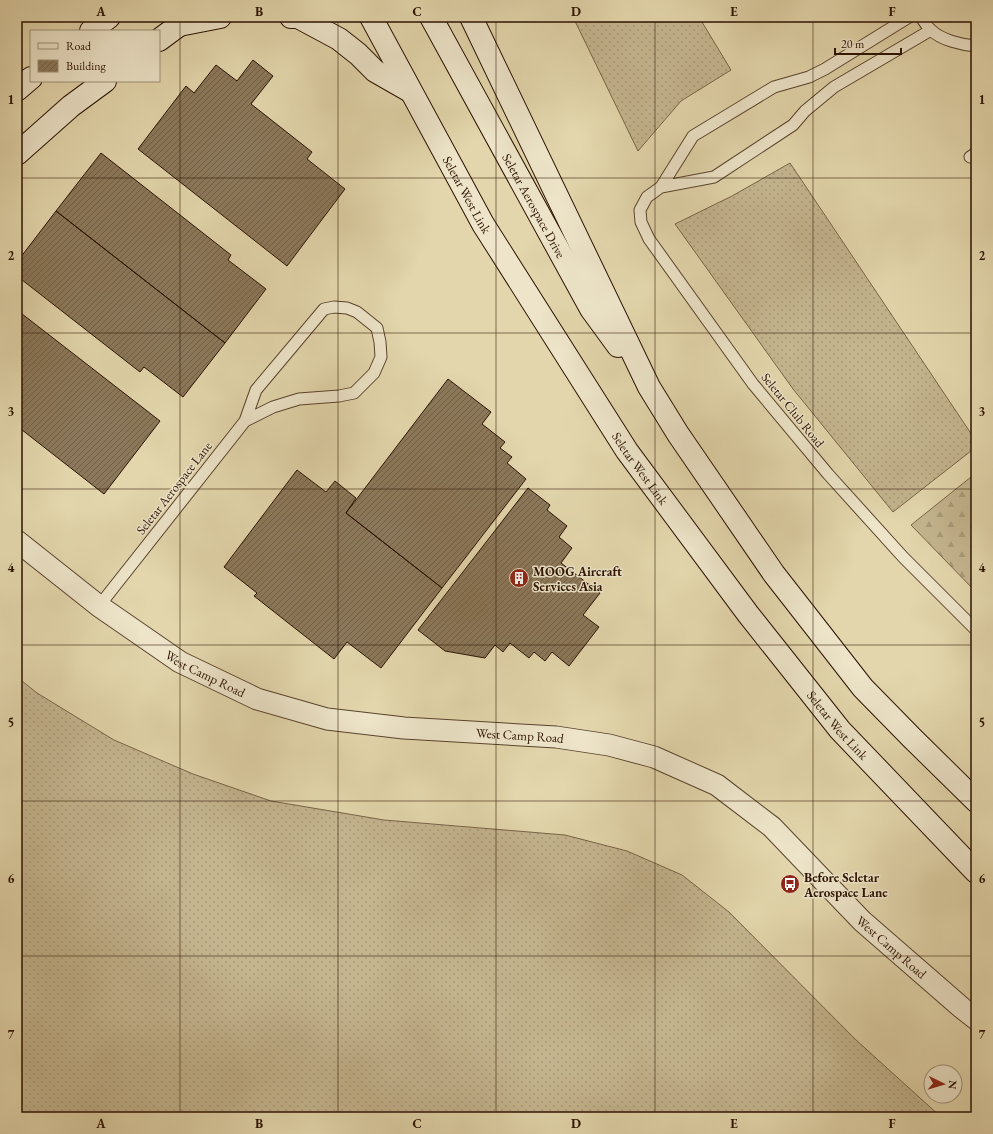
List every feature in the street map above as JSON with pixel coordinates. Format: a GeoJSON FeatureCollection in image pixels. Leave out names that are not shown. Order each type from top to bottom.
{"type":"FeatureCollection","features":[{"type":"Feature","properties":{"kind":"main road"},"geometry":{"type":"LineString","coordinates":[[92,30],[109,17]]}},
{"type":"Feature","properties":{"kind":"main road"},"geometry":{"type":"LineString","coordinates":[[160,39],[184,21],[220,17]]}},
{"type":"Feature","properties":{"kind":"main road"},"geometry":{"type":"LineString","coordinates":[[291,17],[298,17],[339,39],[358,54],[375,71],[410,91]]}},
{"type":"Feature","properties":{"kind":"main road","name":"Seletar West Link"},"geometry":{"type":"LineString","coordinates":[[371,17],[483,224],[627,451],[748,614],[840,730],[976,872]]}},
{"type":"Feature","properties":{"kind":"main road","name":"Seletar Aerospace Drive"},"geometry":{"type":"LineString","coordinates":[[431,17],[591,309],[649,387]]}},
{"type":"Feature","properties":{"kind":"main road"},"geometry":{"type":"LineString","coordinates":[[471,17],[649,387],[678,434],[774,574],[863,688],[976,801]]}},
{"type":"Feature","properties":{"kind":"main road"},"geometry":{"type":"LineString","coordinates":[[17,90],[30,79]]}},
{"type":"Feature","properties":{"kind":"main road"},"geometry":{"type":"LineString","coordinates":[[17,154],[71,106],[104,82]]}},
{"type":"Feature","properties":{"kind":"street","name":"West Camp Road"},"geometry":{"type":"LineString","coordinates":[[17,541],[99,606],[180,662],[257,699],[327,719],[404,728],[556,737],[609,745],[654,757],[717,785],[772,827],[862,921],[962,1008],[976,1018]]}},
{"type":"Feature","properties":{"kind":"lane","name":"Seletar Club Road"},"geometry":{"type":"LineString","coordinates":[[909,17],[825,69],[809,77],[774,87],[693,136],[661,187],[647,197],[640,210],[641,222],[649,239],[754,384],[828,474],[903,557],[976,630]]}},
{"type":"Feature","properties":{"kind":"lane"},"geometry":{"type":"LineString","coordinates":[[921,17],[931,30],[947,39],[965,45],[976,46]]}},
{"type":"Feature","properties":{"kind":"lane","name":"Seletar Club Road"},"geometry":{"type":"LineString","coordinates":[[661,187],[714,177],[793,125],[806,111],[834,87],[931,30]]}},
{"type":"Feature","properties":{"kind":"lane","name":"Seletar Aerospace Lane"},"geometry":{"type":"LineString","coordinates":[[99,606],[245,421],[256,390],[324,309],[334,307],[348,308],[357,312],[377,328],[381,357],[374,373],[354,393],[339,396],[299,398],[273,407],[245,421]]}},
{"type":"Feature","properties":{"kind":"green space"},"geometry":{"type":"Polygon","coordinates":[[[573,17],[699,17],[731,70],[681,101],[638,151],[573,17]]]}},
{"type":"Feature","properties":{"kind":"green space"},"geometry":{"type":"Polygon","coordinates":[[[790,163],[976,441],[976,447],[893,512],[793,389],[675,224],[732,196],[790,163]]]}},
{"type":"Feature","properties":{"kind":"green space"},"geometry":{"type":"Polygon","coordinates":[[[976,473],[976,592],[911,525],[976,473]]]}},
{"type":"Feature","properties":{"kind":"green space"},"geometry":{"type":"Polygon","coordinates":[[[17,677],[37,693],[114,740],[193,774],[271,801],[384,820],[565,835],[627,851],[682,875],[729,912],[855,1039],[923,1101],[923,1104],[927,1104],[941,1117],[17,1117],[17,677]]]}},
{"type":"Feature","properties":{"kind":"building"},"geometry":{"type":"Polygon","coordinates":[[[253,60],[273,76],[251,104],[312,152],[307,159],[345,189],[287,266],[138,149],[186,86],[194,93],[216,65],[237,81],[253,60]]]}},
{"type":"Feature","properties":{"kind":"building"},"geometry":{"type":"Polygon","coordinates":[[[101,153],[231,255],[228,260],[266,289],[225,343],[56,211],[101,153]]]}},
{"type":"Feature","properties":{"kind":"building"},"geometry":{"type":"Polygon","coordinates":[[[56,211],[225,343],[183,397],[144,367],[140,372],[17,276],[17,262],[56,211]]]}},
{"type":"Feature","properties":{"kind":"building"},"geometry":{"type":"Polygon","coordinates":[[[17,310],[160,421],[104,494],[17,426],[17,310]]]}},
{"type":"Feature","properties":{"kind":"building"},"geometry":{"type":"Polygon","coordinates":[[[448,379],[491,412],[482,424],[505,442],[500,448],[512,457],[507,463],[526,479],[442,588],[346,513],[448,379]]]}},
{"type":"Feature","properties":{"kind":"building"},"geometry":{"type":"Polygon","coordinates":[[[297,470],[326,492],[335,481],[356,498],[346,513],[442,588],[381,668],[347,642],[334,659],[254,596],[257,593],[224,567],[297,470]]]}},
{"type":"Feature","properties":{"kind":"building","name":"MOOG Aircraft Services Asia"},"geometry":{"type":"Polygon","coordinates":[[[528,488],[550,505],[547,510],[567,526],[559,537],[572,548],[561,563],[600,593],[583,615],[599,627],[569,666],[552,652],[545,661],[534,652],[529,658],[510,643],[503,652],[495,645],[485,658],[445,651],[418,630],[528,488]]]}},
{"type":"Feature","properties":{"kind":"place","name":"MOOG Aircraft Services Asia"},"geometry":{"type":"Point","coordinates":[519,578]}},
{"type":"Feature","properties":{"kind":"place","name":"Before Seletar Aerospace Lane"},"geometry":{"type":"Point","coordinates":[790,884]}}]}
